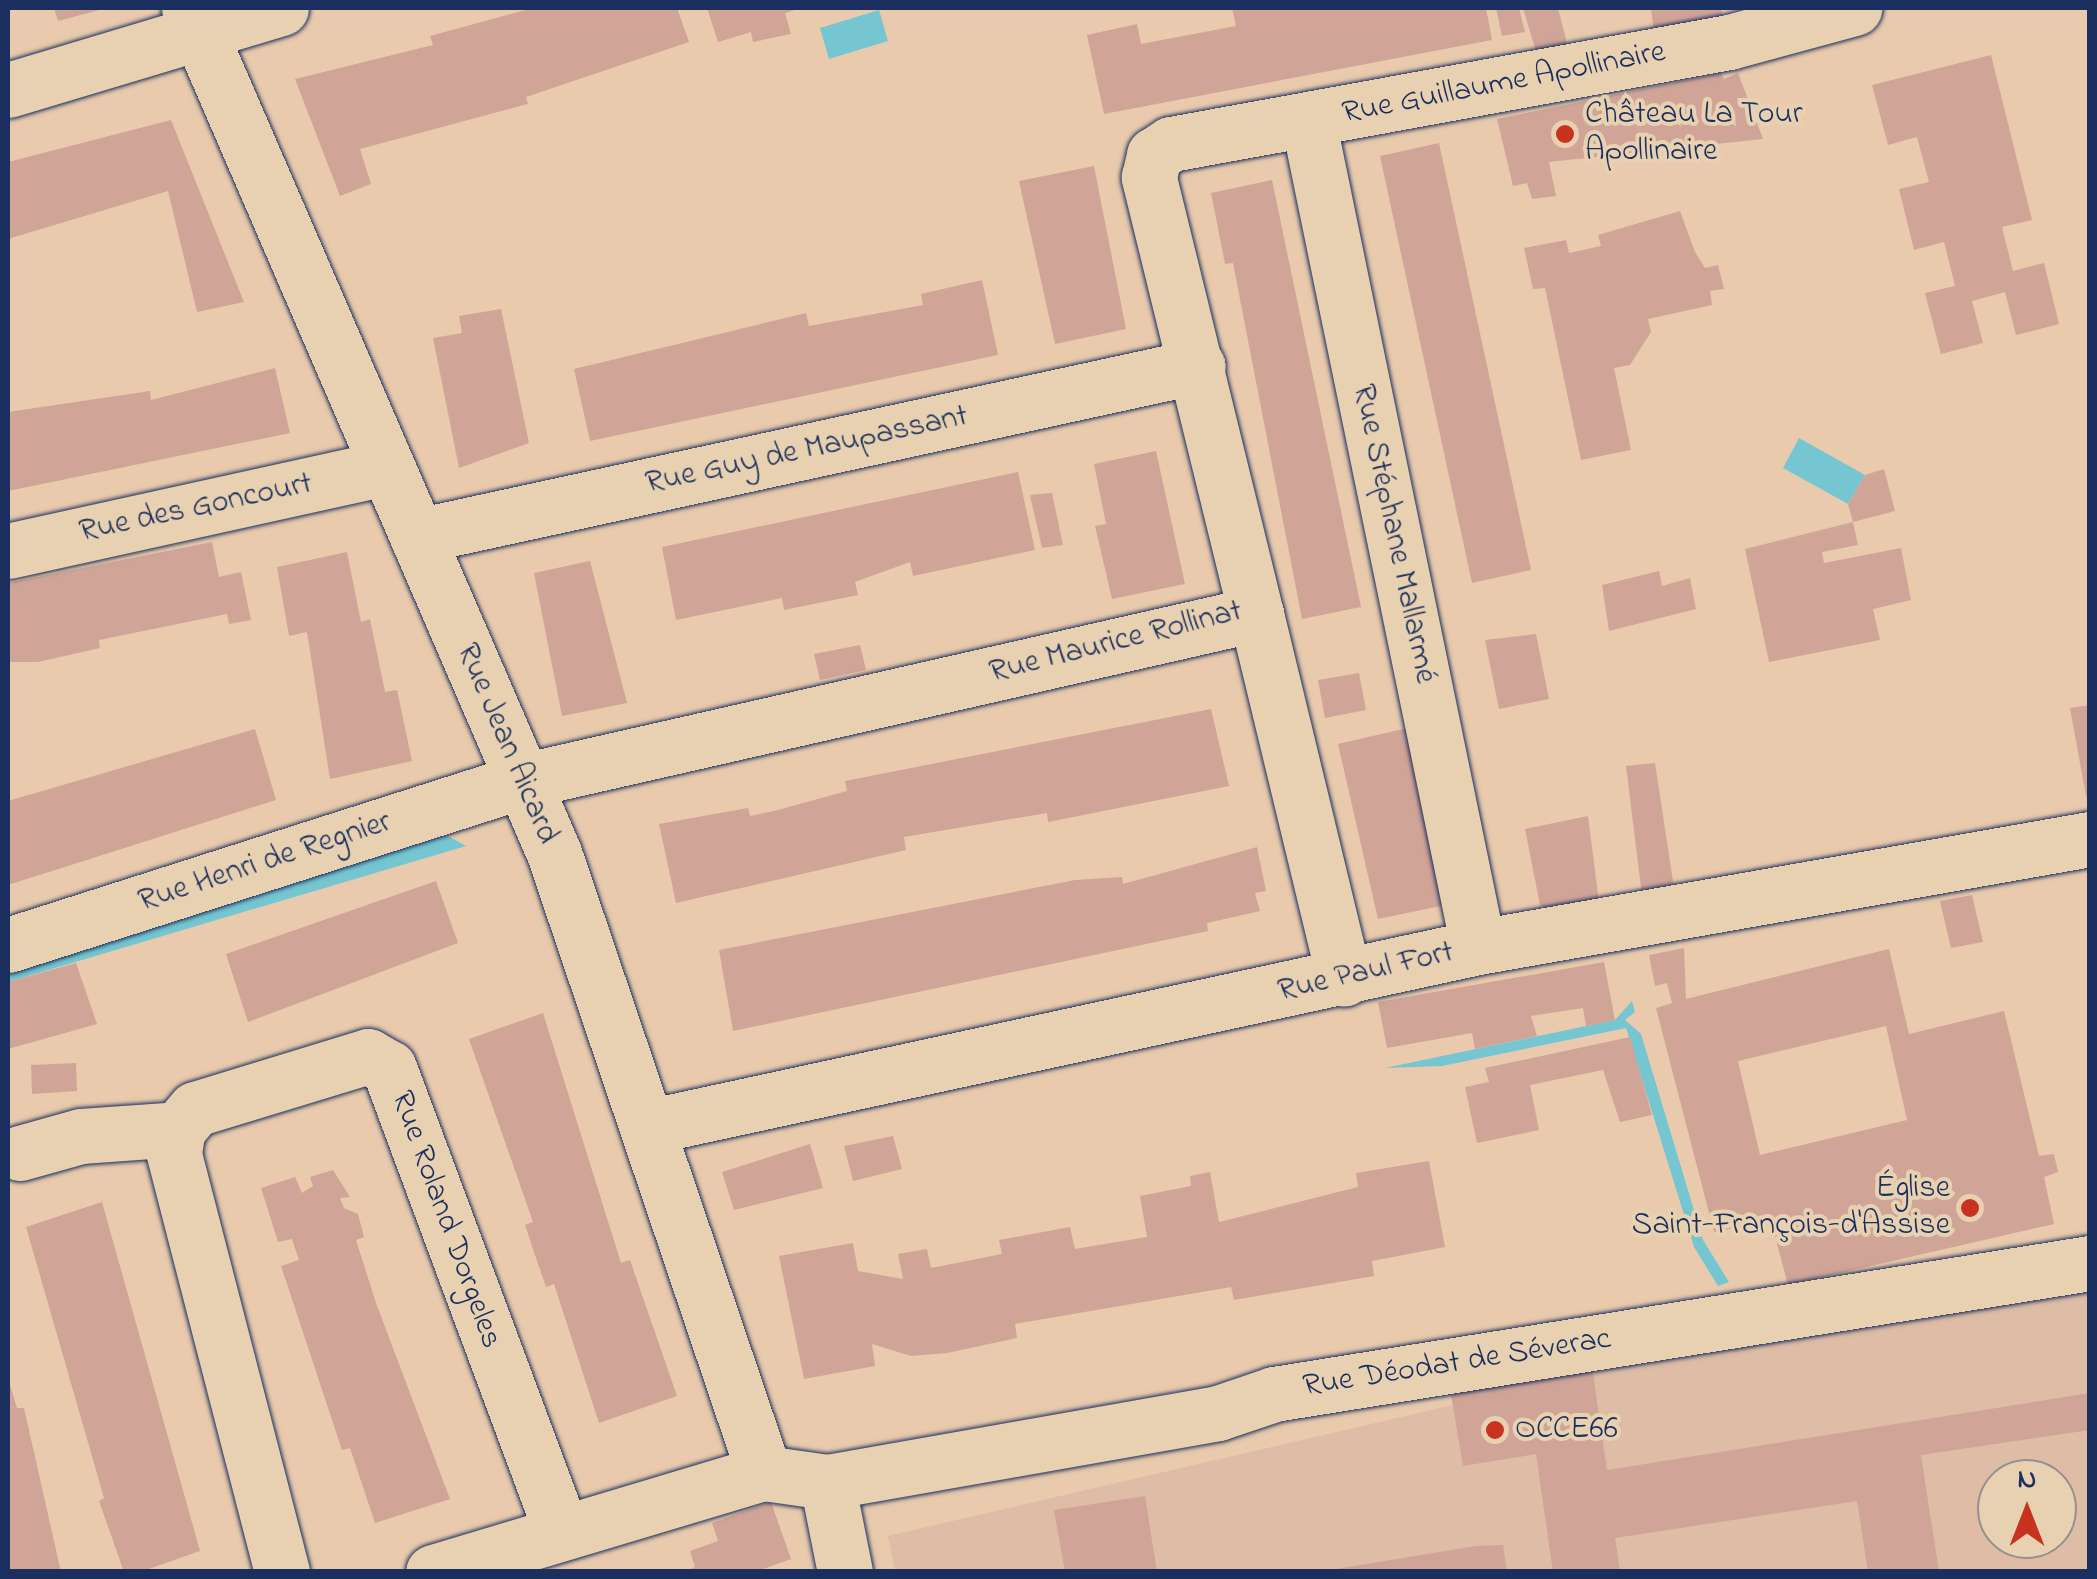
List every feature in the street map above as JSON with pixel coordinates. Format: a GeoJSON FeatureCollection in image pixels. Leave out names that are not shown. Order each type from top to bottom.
{"type":"FeatureCollection","features":[{"type":"Feature","properties":{"kind":"street"},"geometry":{"type":"LineString","coordinates":[[8,90],[193,21],[282,8]]}},
{"type":"Feature","properties":{"kind":"street","name":"Rue Guillaume Apollinaire"},"geometry":{"type":"LineString","coordinates":[[1154,155],[1171,144],[1728,42],[1854,8]]}},
{"type":"Feature","properties":{"kind":"street","name":"Rue Jean Aicard"},"geometry":{"type":"LineString","coordinates":[[193,21],[522,781],[647,1128],[764,1473]]}},
{"type":"Feature","properties":{"kind":"street","name":"Rue Stéphane Mallarmé"},"geometry":{"type":"LineString","coordinates":[[1308,120],[1478,947]]}},
{"type":"Feature","properties":{"kind":"street","name":"Rue Maurice Rollinat"},"geometry":{"type":"LineString","coordinates":[[522,781],[1256,614],[1149,177],[1154,155]]}},
{"type":"Feature","properties":{"kind":"street","name":"Rue Guy de Maupassant"},"geometry":{"type":"LineString","coordinates":[[416,536],[1198,366]]}},
{"type":"Feature","properties":{"kind":"street","name":"Rue des Goncourt"},"geometry":{"type":"LineString","coordinates":[[8,551],[385,468]]}},
{"type":"Feature","properties":{"kind":"street"},"geometry":{"type":"LineString","coordinates":[[1256,614],[1344,979]]}},
{"type":"Feature","properties":{"kind":"street","name":"Rue Henri de Regnier"},"geometry":{"type":"LineString","coordinates":[[8,945],[522,781]]}},
{"type":"Feature","properties":{"kind":"street","name":"Rue Paul Fort"},"geometry":{"type":"LineString","coordinates":[[647,1128],[1478,947],[2090,839]]}},
{"type":"Feature","properties":{"kind":"street","name":"Rue Roland Dorgeles"},"geometry":{"type":"LineString","coordinates":[[178,1129],[195,1109],[368,1056],[388,1068],[562,1533]]}},
{"type":"Feature","properties":{"kind":"street"},"geometry":{"type":"LineString","coordinates":[[20,1153],[81,1136],[178,1129],[174,1153],[282,1572]]}},
{"type":"Feature","properties":{"kind":"street","name":"Rue Déodat de Séverac"},"geometry":{"type":"LineString","coordinates":[[828,1482],[1218,1413],[1274,1394],[2090,1263]]}},
{"type":"Feature","properties":{"kind":"street"},"geometry":{"type":"LineString","coordinates":[[434,1572],[764,1473],[828,1482],[845,1572]]}},
{"type":"Feature","properties":{"kind":"shaded area"},"geometry":{"type":"Polygon","coordinates":[[[2089,1291],[2089,1571],[895,1572],[888,1536],[1453,1405],[1450,1389],[2089,1291]]]}},
{"type":"Feature","properties":{"kind":"water"},"geometry":{"type":"Polygon","coordinates":[[[879,10],[888,41],[829,59],[820,28],[879,10]]]}},
{"type":"Feature","properties":{"kind":"water"},"geometry":{"type":"Polygon","coordinates":[[[1799,438],[1865,475],[1848,504],[1783,468],[1799,438]]]}},
{"type":"Feature","properties":{"kind":"water"},"geometry":{"type":"Polygon","coordinates":[[[446,835],[466,846],[8,982],[8,968],[446,835]]]}},
{"type":"Feature","properties":{"kind":"water"},"geometry":{"type":"Polygon","coordinates":[[[1632,1001],[1635,1012],[1625,1020],[1641,1034],[1703,1240],[1729,1282],[1718,1286],[1694,1247],[1626,1028],[1442,1066],[1385,1068],[1615,1020],[1632,1001]]]}},
{"type":"Feature","properties":{"kind":"building"},"geometry":{"type":"Polygon","coordinates":[[[54,8],[103,8],[103,9],[58,21],[54,8]]]}},
{"type":"Feature","properties":{"kind":"building"},"geometry":{"type":"Polygon","coordinates":[[[533,8],[677,8],[689,42],[526,97],[528,104],[360,149],[371,184],[340,196],[295,79],[433,45],[430,36],[533,8]]]}},
{"type":"Feature","properties":{"kind":"building"},"geometry":{"type":"Polygon","coordinates":[[[707,8],[798,9],[785,13],[791,34],[753,42],[751,32],[718,42],[707,8]]]}},
{"type":"Feature","properties":{"kind":"building"},"geometry":{"type":"Polygon","coordinates":[[[1232,8],[1486,8],[1492,40],[1104,114],[1087,35],[1137,24],[1141,44],[1236,26],[1232,8]]]}},
{"type":"Feature","properties":{"kind":"building"},"geometry":{"type":"Polygon","coordinates":[[[1496,8],[1519,8],[1525,32],[1502,36],[1496,8]]]}},
{"type":"Feature","properties":{"kind":"building"},"geometry":{"type":"Polygon","coordinates":[[[1523,8],[1558,8],[1568,47],[1537,55],[1523,8]]]}},
{"type":"Feature","properties":{"kind":"building"},"geometry":{"type":"Polygon","coordinates":[[[1651,8],[1721,8],[1724,27],[1655,40],[1651,8]]]}},
{"type":"Feature","properties":{"kind":"building"},"geometry":{"type":"Polygon","coordinates":[[[1991,55],[2032,220],[2002,227],[2013,271],[2044,263],[2059,324],[2016,335],[2005,292],[1972,301],[1983,343],[1941,354],[1925,293],[1955,286],[1944,242],[1914,250],[1899,189],[1929,182],[1917,137],[1888,145],[1872,85],[1991,55]]]}},
{"type":"Feature","properties":{"kind":"building"},"geometry":{"type":"Polygon","coordinates":[[[1721,73],[1724,79],[1738,73],[1763,139],[1549,162],[1556,196],[1532,199],[1527,183],[1513,186],[1497,119],[1721,73]]]}},
{"type":"Feature","properties":{"kind":"building"},"geometry":{"type":"Polygon","coordinates":[[[171,120],[244,302],[197,312],[168,191],[8,239],[8,162],[171,120]]]}},
{"type":"Feature","properties":{"kind":"building"},"geometry":{"type":"Polygon","coordinates":[[[1439,143],[1531,570],[1472,583],[1380,156],[1439,143]]]}},
{"type":"Feature","properties":{"kind":"building"},"geometry":{"type":"Polygon","coordinates":[[[1094,166],[1126,329],[1055,344],[1019,181],[1094,166]]]}},
{"type":"Feature","properties":{"kind":"building"},"geometry":{"type":"Polygon","coordinates":[[[1272,180],[1361,607],[1302,619],[1233,263],[1225,264],[1211,193],[1272,180]]]}},
{"type":"Feature","properties":{"kind":"building"},"geometry":{"type":"Polygon","coordinates":[[[1680,211],[1695,252],[1705,268],[1718,265],[1724,289],[1710,291],[1712,305],[1648,319],[1651,332],[1630,365],[1614,368],[1631,450],[1581,460],[1545,288],[1533,289],[1524,248],[1566,240],[1569,253],[1601,246],[1598,235],[1680,211]]]}},
{"type":"Feature","properties":{"kind":"building"},"geometry":{"type":"Polygon","coordinates":[[[982,280],[998,355],[590,441],[574,369],[806,313],[809,326],[923,305],[921,294],[982,280]]]}},
{"type":"Feature","properties":{"kind":"building"},"geometry":{"type":"Polygon","coordinates":[[[501,309],[529,443],[459,468],[433,338],[462,333],[459,316],[501,309]]]}},
{"type":"Feature","properties":{"kind":"building"},"geometry":{"type":"Polygon","coordinates":[[[275,368],[290,433],[8,491],[8,412],[150,391],[151,400],[275,368]]]}},
{"type":"Feature","properties":{"kind":"building"},"geometry":{"type":"Polygon","coordinates":[[[1156,451],[1185,584],[1112,599],[1095,526],[1106,524],[1094,464],[1156,451]]]}},
{"type":"Feature","properties":{"kind":"building"},"geometry":{"type":"Polygon","coordinates":[[[1884,469],[1895,511],[1853,522],[1848,504],[1865,475],[1884,469]]]}},
{"type":"Feature","properties":{"kind":"building"},"geometry":{"type":"Polygon","coordinates":[[[1018,472],[1035,550],[913,576],[910,562],[855,582],[858,595],[784,610],[782,598],[676,620],[662,547],[1018,472]]]}},
{"type":"Feature","properties":{"kind":"building"},"geometry":{"type":"Polygon","coordinates":[[[1052,493],[1063,545],[1042,548],[1030,495],[1052,493]]]}},
{"type":"Feature","properties":{"kind":"building"},"geometry":{"type":"Polygon","coordinates":[[[1853,522],[1858,545],[1822,552],[1824,563],[1901,548],[1911,600],[1873,609],[1880,640],[1769,662],[1745,549],[1853,522]]]}},
{"type":"Feature","properties":{"kind":"building"},"geometry":{"type":"Polygon","coordinates":[[[212,542],[219,577],[241,572],[251,620],[229,624],[227,614],[99,640],[100,648],[38,662],[8,662],[8,583],[212,542]]]}},
{"type":"Feature","properties":{"kind":"building"},"geometry":{"type":"Polygon","coordinates":[[[347,552],[361,622],[370,619],[385,692],[397,690],[412,761],[330,779],[307,632],[289,636],[277,567],[347,552]]]}},
{"type":"Feature","properties":{"kind":"building"},"geometry":{"type":"Polygon","coordinates":[[[590,561],[627,703],[562,716],[534,573],[590,561]]]}},
{"type":"Feature","properties":{"kind":"building"},"geometry":{"type":"Polygon","coordinates":[[[1659,571],[1662,586],[1690,578],[1696,609],[1609,631],[1602,585],[1659,571]]]}},
{"type":"Feature","properties":{"kind":"building"},"geometry":{"type":"Polygon","coordinates":[[[1536,634],[1549,699],[1499,709],[1485,640],[1536,634]]]}},
{"type":"Feature","properties":{"kind":"building"},"geometry":{"type":"Polygon","coordinates":[[[860,645],[866,670],[820,680],[814,654],[860,645]]]}},
{"type":"Feature","properties":{"kind":"building"},"geometry":{"type":"Polygon","coordinates":[[[1359,673],[1366,710],[1325,718],[1318,680],[1359,673]]]}},
{"type":"Feature","properties":{"kind":"building"},"geometry":{"type":"Polygon","coordinates":[[[2090,705],[2090,796],[2086,796],[2070,708],[2090,705]]]}},
{"type":"Feature","properties":{"kind":"building"},"geometry":{"type":"Polygon","coordinates":[[[1211,709],[1229,786],[1048,822],[1047,813],[904,837],[906,850],[676,903],[659,824],[748,808],[750,816],[774,811],[847,791],[845,781],[1211,709]]]}},
{"type":"Feature","properties":{"kind":"building"},"geometry":{"type":"Polygon","coordinates":[[[1416,726],[1455,903],[1378,919],[1338,744],[1416,726]]]}},
{"type":"Feature","properties":{"kind":"building"},"geometry":{"type":"Polygon","coordinates":[[[255,729],[276,800],[8,885],[8,801],[255,729]]]}},
{"type":"Feature","properties":{"kind":"building"},"geometry":{"type":"Polygon","coordinates":[[[1655,763],[1674,888],[1642,895],[1626,766],[1655,763]]]}},
{"type":"Feature","properties":{"kind":"building"},"geometry":{"type":"Polygon","coordinates":[[[1588,816],[1599,902],[1552,910],[1540,905],[1525,829],[1588,816]]]}},
{"type":"Feature","properties":{"kind":"building"},"geometry":{"type":"Polygon","coordinates":[[[1257,847],[1266,891],[1255,893],[1260,911],[1207,923],[1208,931],[733,1031],[719,950],[1075,880],[1122,877],[1123,884],[1257,847]]]}},
{"type":"Feature","properties":{"kind":"building"},"geometry":{"type":"Polygon","coordinates":[[[436,881],[458,943],[248,1022],[226,954],[436,881]]]}},
{"type":"Feature","properties":{"kind":"building"},"geometry":{"type":"Polygon","coordinates":[[[1972,895],[1983,942],[1951,948],[1940,901],[1972,895]]]}},
{"type":"Feature","properties":{"kind":"building"},"geometry":{"type":"Polygon","coordinates":[[[1684,948],[1686,999],[1889,949],[1909,1034],[2004,1011],[2039,1156],[2054,1154],[2058,1172],[2044,1177],[2054,1224],[1788,1285],[1771,1221],[1714,1232],[1656,1008],[1672,1003],[1667,983],[1655,986],[1649,955],[1684,948]],[[1886,1026],[1738,1061],[1760,1155],[1907,1120],[1886,1026]]]}},
{"type":"Feature","properties":{"kind":"building"},"geometry":{"type":"Polygon","coordinates":[[[1604,962],[1615,1020],[1586,1026],[1583,1008],[1531,1016],[1537,1036],[1475,1049],[1472,1033],[1387,1048],[1378,1002],[1604,962]]]}},
{"type":"Feature","properties":{"kind":"building"},"geometry":{"type":"Polygon","coordinates":[[[76,963],[97,1024],[8,1049],[8,982],[76,963]]]}},
{"type":"Feature","properties":{"kind":"building"},"geometry":{"type":"Polygon","coordinates":[[[543,1013],[621,1263],[630,1260],[677,1396],[599,1423],[554,1284],[546,1287],[535,1255],[525,1225],[533,1222],[469,1039],[543,1013]]]}},
{"type":"Feature","properties":{"kind":"building"},"geometry":{"type":"Polygon","coordinates":[[[1630,1037],[1652,1115],[1620,1122],[1603,1070],[1530,1085],[1539,1130],[1477,1143],[1465,1087],[1489,1082],[1485,1068],[1630,1037]]]}},
{"type":"Feature","properties":{"kind":"building"},"geometry":{"type":"Polygon","coordinates":[[[76,1063],[77,1091],[32,1094],[31,1065],[76,1063]]]}},
{"type":"Feature","properties":{"kind":"building"},"geometry":{"type":"Polygon","coordinates":[[[893,1136],[902,1169],[853,1181],[844,1146],[893,1136]]]}},
{"type":"Feature","properties":{"kind":"building"},"geometry":{"type":"Polygon","coordinates":[[[810,1144],[823,1188],[734,1210],[722,1172],[810,1144]]]}},
{"type":"Feature","properties":{"kind":"building"},"geometry":{"type":"Polygon","coordinates":[[[1429,1161],[1445,1247],[1372,1261],[1374,1276],[1234,1300],[1231,1287],[1015,1324],[1017,1338],[947,1353],[911,1356],[872,1344],[875,1366],[804,1379],[779,1256],[853,1243],[858,1271],[903,1279],[898,1254],[927,1249],[931,1268],[1002,1254],[999,1240],[1070,1227],[1075,1249],[1147,1237],[1140,1196],[1191,1186],[1190,1176],[1210,1172],[1219,1222],[1358,1187],[1356,1173],[1429,1161]]]}},
{"type":"Feature","properties":{"kind":"building"},"geometry":{"type":"Polygon","coordinates":[[[333,1170],[350,1197],[340,1198],[344,1208],[358,1214],[364,1237],[356,1240],[376,1303],[450,1499],[375,1523],[350,1448],[342,1450],[281,1266],[299,1260],[292,1239],[278,1242],[261,1188],[295,1177],[302,1193],[313,1186],[310,1177],[333,1170]]]}},
{"type":"Feature","properties":{"kind":"building"},"geometry":{"type":"Polygon","coordinates":[[[102,1202],[200,1551],[140,1572],[124,1572],[99,1501],[104,1498],[26,1227],[102,1202]]]}},
{"type":"Feature","properties":{"kind":"building"},"geometry":{"type":"Polygon","coordinates":[[[1592,1367],[1607,1470],[2090,1393],[2090,1430],[1921,1455],[1939,1572],[1868,1572],[1857,1501],[1615,1538],[1620,1572],[1553,1572],[1536,1454],[1463,1466],[1450,1389],[1592,1367]]]}},
{"type":"Feature","properties":{"kind":"building"},"geometry":{"type":"Polygon","coordinates":[[[8,1378],[17,1408],[24,1408],[61,1572],[8,1572],[8,1378]]]}},
{"type":"Feature","properties":{"kind":"building"},"geometry":{"type":"Polygon","coordinates":[[[1145,1496],[1157,1572],[1065,1572],[1054,1510],[1145,1496]]]}},
{"type":"Feature","properties":{"kind":"building"},"geometry":{"type":"Polygon","coordinates":[[[771,1502],[791,1559],[755,1572],[683,1572],[695,1567],[690,1551],[718,1541],[712,1523],[771,1502]]]}},
{"type":"Feature","properties":{"kind":"building"},"geometry":{"type":"Polygon","coordinates":[[[1503,1545],[1507,1572],[1318,1572],[1476,1546],[1503,1545]]]}},
{"type":"Feature","properties":{"kind":"place","name":"Château La Tour Apollinaire"},"geometry":{"type":"Point","coordinates":[1565,134]}},
{"type":"Feature","properties":{"kind":"place","name":"Église Saint-François-d'Assise"},"geometry":{"type":"Point","coordinates":[1970,1208]}},
{"type":"Feature","properties":{"kind":"place","name":"OCCE66"},"geometry":{"type":"Point","coordinates":[1495,1430]}}]}
